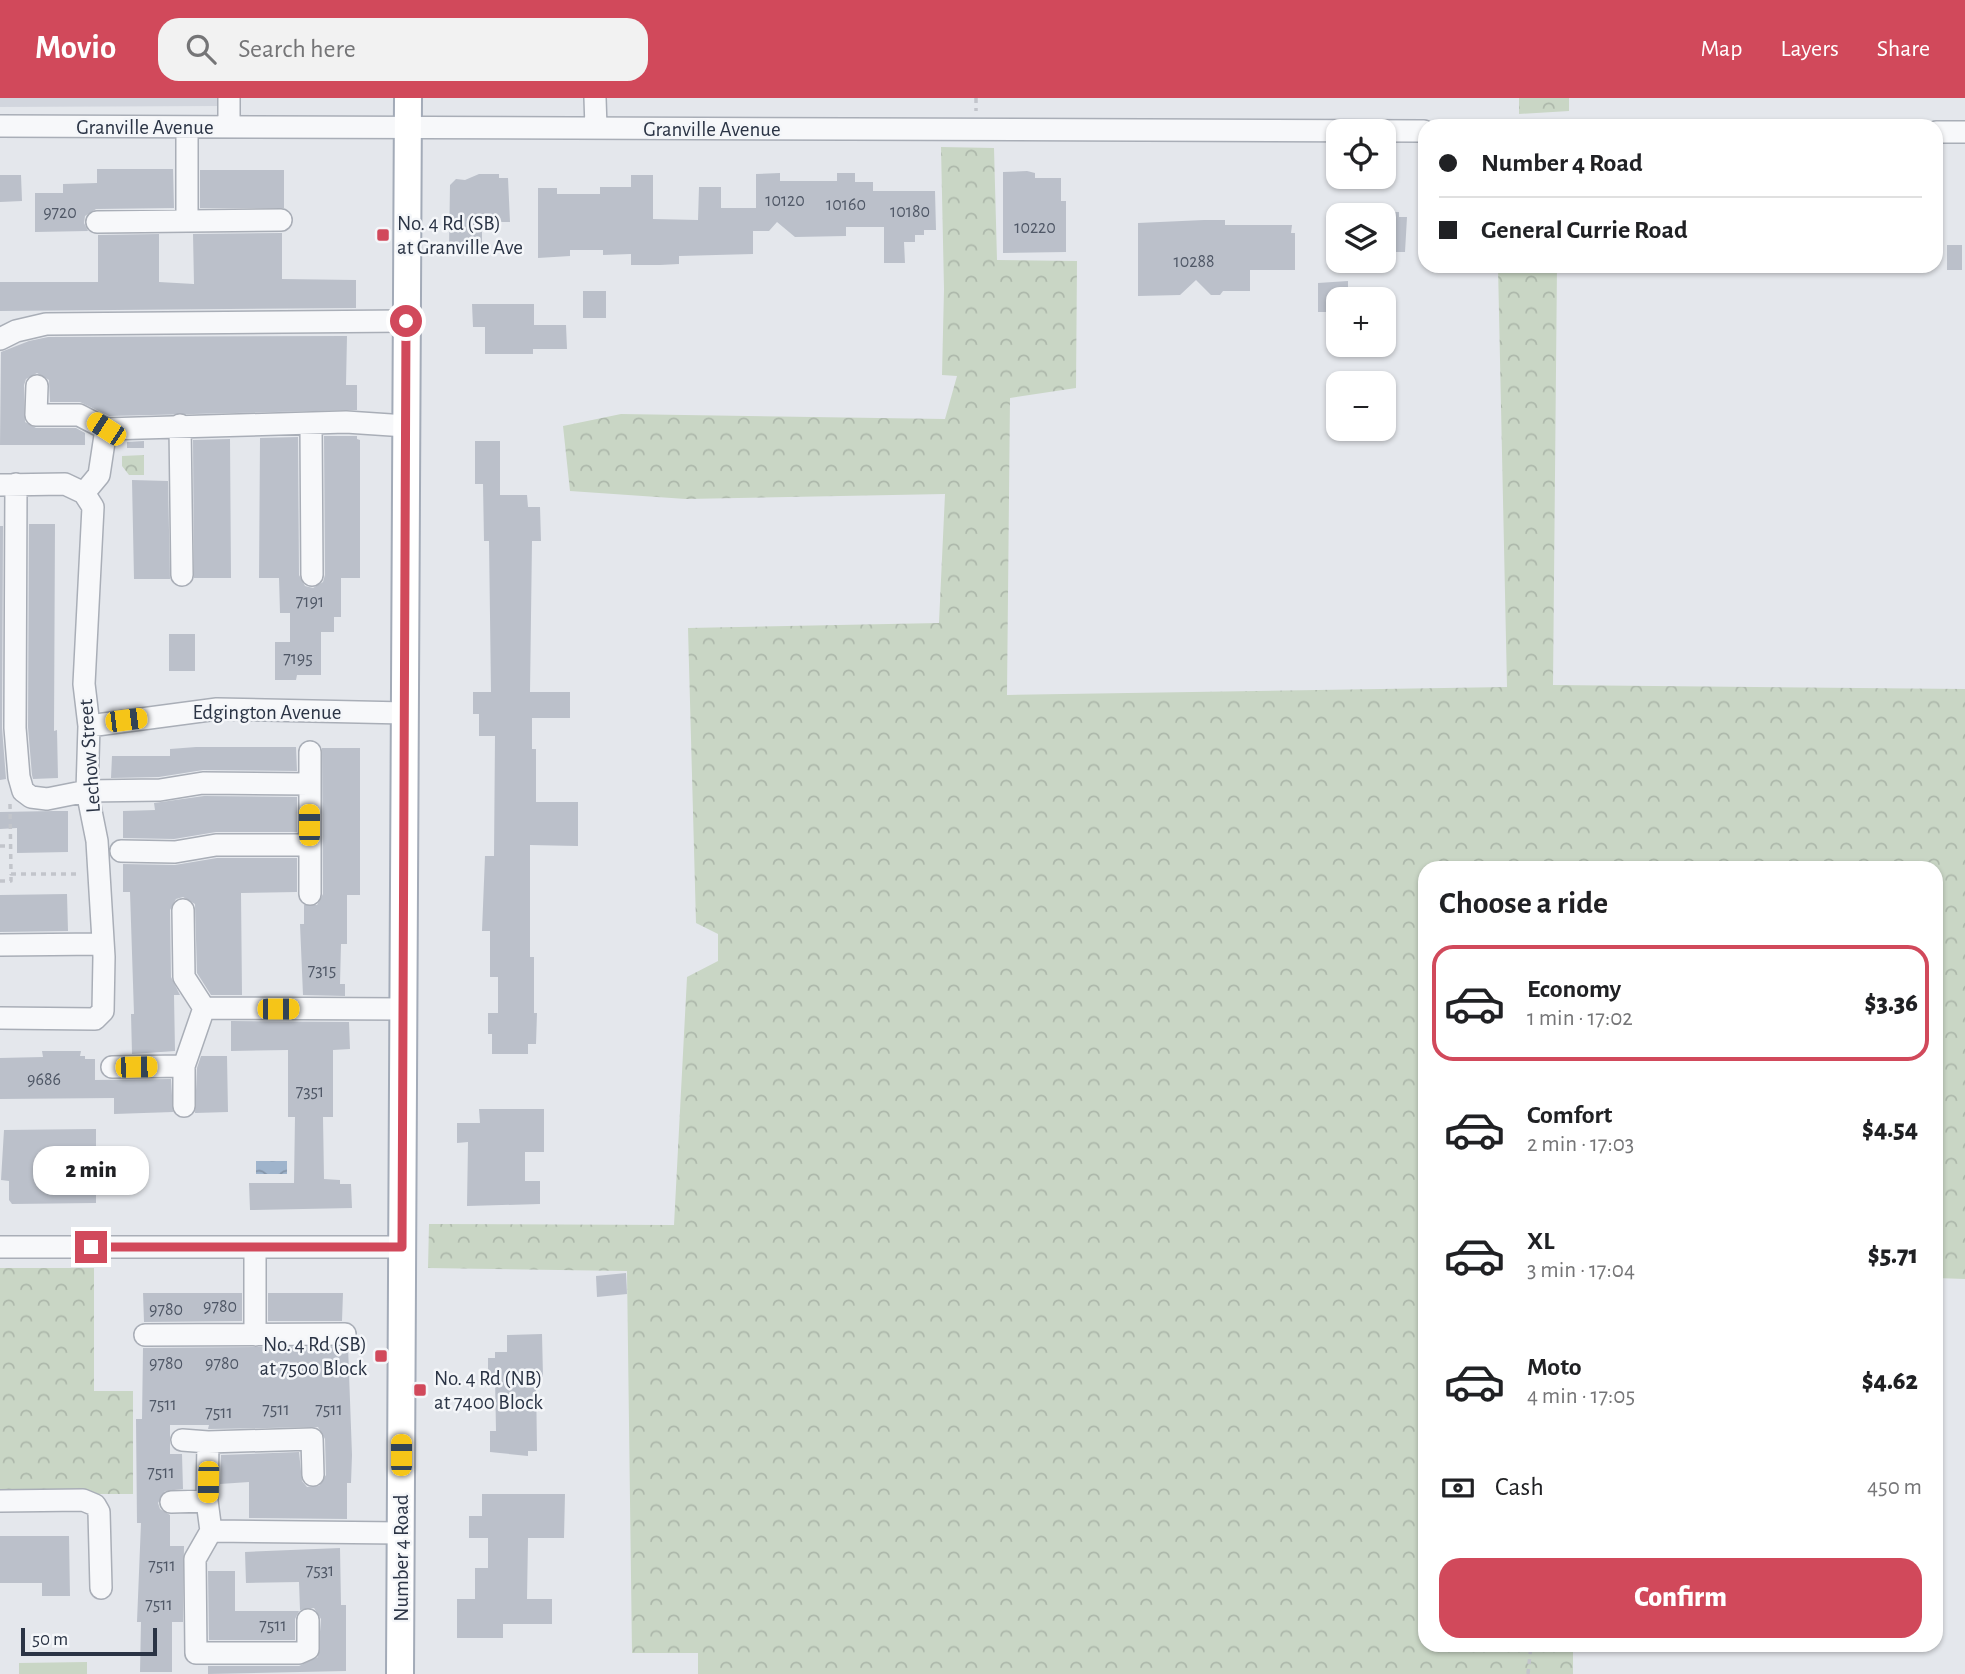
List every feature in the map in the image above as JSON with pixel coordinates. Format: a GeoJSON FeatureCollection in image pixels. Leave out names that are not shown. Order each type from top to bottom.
{"type":"FeatureCollection","features":[{"type":"Feature","properties":{"kind":"main road","name":"Number 4 Road"},"geometry":{"type":"LineString","coordinates":[[400,1674],[408,98]]}},
{"type":"Feature","properties":{"kind":"street"},"geometry":{"type":"LineString","coordinates":[[229,98],[229,127]]}},
{"type":"Feature","properties":{"kind":"street"},"geometry":{"type":"LineString","coordinates":[[595,98],[596,128]]}},
{"type":"Feature","properties":{"kind":"street","name":"Granville Avenue"},"geometry":{"type":"LineString","coordinates":[[0,126],[1418,131]]}},
{"type":"Feature","properties":{"kind":"street"},"geometry":{"type":"LineString","coordinates":[[187,127],[187,221]]}},
{"type":"Feature","properties":{"kind":"street"},"geometry":{"type":"LineString","coordinates":[[1943,132],[1965,132]]}},
{"type":"Feature","properties":{"kind":"street"},"geometry":{"type":"LineString","coordinates":[[97,222],[281,220]]}},
{"type":"Feature","properties":{"kind":"street"},"geometry":{"type":"LineString","coordinates":[[0,339],[16,331],[46,324],[406,321]]}},
{"type":"Feature","properties":{"kind":"street"},"geometry":{"type":"LineString","coordinates":[[37,386],[36,415],[79,415],[106,429],[346,422],[406,426]]}},
{"type":"Feature","properties":{"kind":"street"},"geometry":{"type":"LineString","coordinates":[[180,425],[182,575]]}},
{"type":"Feature","properties":{"kind":"street"},"geometry":{"type":"LineString","coordinates":[[311,425],[312,575]]}},
{"type":"Feature","properties":{"kind":"street"},"geometry":{"type":"LineString","coordinates":[[106,429],[99,475],[84,493],[65,484],[8,484],[9,778],[31,797],[47,799],[87,792],[160,790],[203,783],[309,785]]}},
{"type":"Feature","properties":{"kind":"street","name":"Lechow Street"},"geometry":{"type":"LineString","coordinates":[[0,1018],[95,1019],[103,1011],[105,996],[97,841],[87,792],[89,726],[84,684],[93,507],[84,493]]}},
{"type":"Feature","properties":{"kind":"street","name":"Edgington Avenue"},"geometry":{"type":"LineString","coordinates":[[89,726],[217,709],[405,713]]}},
{"type":"Feature","properties":{"kind":"street"},"geometry":{"type":"LineString","coordinates":[[310,752],[310,894]]}},
{"type":"Feature","properties":{"kind":"street"},"geometry":{"type":"LineString","coordinates":[[121,851],[175,852],[216,845],[309,845]]}},
{"type":"Feature","properties":{"kind":"street"},"geometry":{"type":"LineString","coordinates":[[183,909],[184,977],[204,1008]]}},
{"type":"Feature","properties":{"kind":"street"},"geometry":{"type":"LineString","coordinates":[[0,945],[102,944]]}},
{"type":"Feature","properties":{"kind":"street"},"geometry":{"type":"LineString","coordinates":[[204,1008],[403,1009]]}},
{"type":"Feature","properties":{"kind":"street"},"geometry":{"type":"LineString","coordinates":[[184,1106],[184,1066],[204,1008]]}},
{"type":"Feature","properties":{"kind":"street"},"geometry":{"type":"LineString","coordinates":[[112,1067],[184,1066]]}},
{"type":"Feature","properties":{"kind":"street"},"geometry":{"type":"LineString","coordinates":[[0,1247],[402,1247]]}},
{"type":"Feature","properties":{"kind":"street"},"geometry":{"type":"LineString","coordinates":[[255,1247],[255,1335]]}},
{"type":"Feature","properties":{"kind":"street"},"geometry":{"type":"LineString","coordinates":[[145,1335],[345,1334]]}},
{"type":"Feature","properties":{"kind":"street"},"geometry":{"type":"LineString","coordinates":[[182,1440],[208,1442],[312,1439],[313,1475]]}},
{"type":"Feature","properties":{"kind":"street"},"geometry":{"type":"LineString","coordinates":[[208,1442],[207,1502],[211,1531],[195,1559],[196,1653],[299,1653],[308,1649],[308,1620]]}},
{"type":"Feature","properties":{"kind":"street"},"geometry":{"type":"LineString","coordinates":[[0,1501],[83,1500],[95,1504],[99,1513],[101,1588]]}},
{"type":"Feature","properties":{"kind":"street"},"geometry":{"type":"LineString","coordinates":[[171,1502],[207,1502]]}},
{"type":"Feature","properties":{"kind":"street"},"geometry":{"type":"LineString","coordinates":[[211,1531],[401,1533]]}},
{"type":"Feature","properties":{"kind":"path"},"geometry":{"type":"LineString","coordinates":[[0,881],[11,881],[9,778]]}},
{"type":"Feature","properties":{"kind":"path"},"geometry":{"type":"LineString","coordinates":[[0,846],[11,846]]}},
{"type":"Feature","properties":{"kind":"path"},"geometry":{"type":"LineString","coordinates":[[11,874],[79,874]]}},
{"type":"Feature","properties":{"kind":"path"},"geometry":{"type":"LineString","coordinates":[[1528,1674],[1530,1652]]}},
{"type":"Feature","properties":{"kind":"shaded area"},"geometry":{"type":"Polygon","coordinates":[[[0,98],[220,98],[220,106],[0,107],[0,98]]]}},
{"type":"Feature","properties":{"kind":"green space"},"geometry":{"type":"Polygon","coordinates":[[[1519,98],[1569,98],[1569,111],[1519,114],[1519,98]]]}},
{"type":"Feature","properties":{"kind":"green space"},"geometry":{"type":"Polygon","coordinates":[[[941,147],[994,148],[997,260],[1077,261],[1076,388],[1010,398],[1007,695],[1507,687],[1498,273],[1557,273],[1553,685],[1965,689],[1965,1279],[1943,1278],[1943,861],[1418,861],[1418,1652],[1573,1652],[1573,1674],[698,1674],[698,1653],[632,1653],[627,1271],[428,1268],[429,1224],[674,1225],[687,977],[718,961],[718,934],[696,923],[688,628],[939,623],[945,494],[686,499],[570,491],[563,426],[621,414],[945,419],[957,376],[942,375],[944,289],[941,147]]]}},
{"type":"Feature","properties":{"kind":"green space"},"geometry":{"type":"Polygon","coordinates":[[[144,455],[144,475],[129,475],[122,466],[122,456],[144,455]]]}},
{"type":"Feature","properties":{"kind":"green space"},"geometry":{"type":"Polygon","coordinates":[[[0,1268],[94,1268],[94,1391],[133,1391],[133,1494],[0,1494],[0,1268]]]}},
{"type":"Feature","properties":{"kind":"green space"},"geometry":{"type":"Polygon","coordinates":[[[87,1662],[87,1674],[19,1674],[19,1663],[87,1662]]]}},
{"type":"Feature","properties":{"kind":"water"},"geometry":{"type":"Polygon","coordinates":[[[256,1161],[287,1161],[287,1174],[256,1174],[256,1161]]]}},
{"type":"Feature","properties":{"kind":"building"},"geometry":{"type":"Polygon","coordinates":[[[97,169],[173,169],[174,208],[96,209],[85,216],[84,223],[88,231],[35,232],[35,193],[63,193],[63,184],[97,183],[97,169]]]}},
{"type":"Feature","properties":{"kind":"building"},"geometry":{"type":"Polygon","coordinates":[[[200,170],[284,170],[284,208],[200,208],[200,170]]]}},
{"type":"Feature","properties":{"kind":"building"},"geometry":{"type":"Polygon","coordinates":[[[1003,172],[1035,173],[1035,178],[1061,178],[1061,201],[1066,201],[1066,252],[1003,253],[1003,172]]]}},
{"type":"Feature","properties":{"kind":"building"},"geometry":{"type":"Polygon","coordinates":[[[780,173],[780,181],[837,181],[837,173],[855,173],[855,182],[873,182],[873,191],[935,191],[936,230],[924,230],[924,235],[915,235],[915,242],[904,242],[905,263],[884,263],[884,227],[846,227],[846,236],[795,237],[777,222],[769,231],[753,231],[753,254],[679,256],[679,264],[660,265],[631,265],[631,254],[603,255],[603,250],[570,250],[570,256],[538,258],[538,188],[557,188],[557,194],[600,194],[600,187],[631,187],[631,175],[653,175],[653,219],[698,220],[699,187],[721,187],[721,208],[756,208],[756,174],[780,173]]]}},
{"type":"Feature","properties":{"kind":"building"},"geometry":{"type":"Polygon","coordinates":[[[479,174],[499,174],[499,178],[508,178],[510,222],[498,222],[499,228],[492,231],[482,230],[482,248],[449,248],[450,185],[456,179],[465,180],[479,174]]]}},
{"type":"Feature","properties":{"kind":"building"},"geometry":{"type":"Polygon","coordinates":[[[0,175],[21,175],[22,201],[0,202],[0,175]]]}},
{"type":"Feature","properties":{"kind":"building"},"geometry":{"type":"Polygon","coordinates":[[[1396,212],[1399,212],[1399,217],[1407,217],[1405,252],[1396,252],[1396,212]]]}},
{"type":"Feature","properties":{"kind":"building"},"geometry":{"type":"Polygon","coordinates":[[[1225,220],[1225,225],[1292,225],[1291,233],[1295,233],[1295,270],[1250,270],[1250,291],[1223,291],[1220,295],[1211,295],[1196,280],[1180,295],[1138,296],[1138,223],[1225,220]]]}},
{"type":"Feature","properties":{"kind":"building"},"geometry":{"type":"Polygon","coordinates":[[[282,233],[282,279],[356,280],[356,308],[0,311],[0,282],[98,282],[98,235],[159,234],[159,282],[194,284],[193,234],[282,233]]]}},
{"type":"Feature","properties":{"kind":"building"},"geometry":{"type":"Polygon","coordinates":[[[1947,245],[1962,245],[1962,270],[1947,270],[1947,245]]]}},
{"type":"Feature","properties":{"kind":"building"},"geometry":{"type":"Polygon","coordinates":[[[1348,281],[1348,287],[1326,287],[1326,312],[1318,312],[1318,283],[1348,281]]]}},
{"type":"Feature","properties":{"kind":"building"},"geometry":{"type":"Polygon","coordinates":[[[583,291],[606,291],[606,318],[583,318],[583,291]]]}},
{"type":"Feature","properties":{"kind":"building"},"geometry":{"type":"Polygon","coordinates":[[[472,304],[534,304],[534,325],[566,325],[567,349],[533,349],[533,354],[485,354],[485,327],[473,327],[472,304]]]}},
{"type":"Feature","properties":{"kind":"building"},"geometry":{"type":"Polygon","coordinates":[[[347,336],[346,385],[357,385],[357,410],[109,416],[80,402],[50,402],[49,380],[37,373],[26,379],[24,385],[25,422],[36,428],[76,428],[85,433],[85,445],[0,445],[1,352],[29,341],[48,337],[347,336]]]}},
{"type":"Feature","properties":{"kind":"building"},"geometry":{"type":"Polygon","coordinates":[[[324,436],[357,436],[360,440],[360,578],[341,578],[341,617],[334,617],[334,632],[321,632],[321,675],[297,675],[296,680],[275,680],[275,642],[290,642],[290,613],[280,613],[279,578],[259,578],[260,438],[298,437],[299,575],[305,586],[313,588],[323,582],[325,575],[324,436]]]}},
{"type":"Feature","properties":{"kind":"building"},"geometry":{"type":"Polygon","coordinates":[[[230,439],[231,578],[194,578],[193,440],[230,439]]]}},
{"type":"Feature","properties":{"kind":"building"},"geometry":{"type":"Polygon","coordinates":[[[144,441],[144,448],[127,448],[127,442],[144,441]]]}},
{"type":"Feature","properties":{"kind":"building"},"geometry":{"type":"Polygon","coordinates":[[[475,441],[500,441],[500,495],[527,495],[528,507],[540,507],[541,541],[532,541],[530,692],[570,692],[570,718],[532,718],[532,749],[536,749],[536,802],[578,802],[578,846],[530,845],[530,957],[534,957],[534,1013],[537,1013],[536,1044],[528,1044],[528,1054],[492,1054],[492,1034],[488,1034],[488,1013],[498,1013],[498,977],[490,977],[490,931],[482,931],[485,856],[494,856],[495,736],[479,736],[479,714],[473,714],[473,692],[491,692],[489,541],[484,541],[483,484],[475,484],[475,441]]]}},
{"type":"Feature","properties":{"kind":"building"},"geometry":{"type":"Polygon","coordinates":[[[132,480],[168,481],[170,579],[134,579],[132,480]]]}},
{"type":"Feature","properties":{"kind":"building"},"geometry":{"type":"Polygon","coordinates":[[[29,524],[55,524],[54,731],[57,730],[58,778],[33,779],[32,775],[28,727],[29,524]]]}},
{"type":"Feature","properties":{"kind":"building"},"geometry":{"type":"Polygon","coordinates":[[[0,526],[3,526],[2,728],[6,779],[0,780],[0,526]]]}},
{"type":"Feature","properties":{"kind":"building"},"geometry":{"type":"Polygon","coordinates":[[[169,634],[195,634],[195,671],[169,671],[169,634]]]}},
{"type":"Feature","properties":{"kind":"building"},"geometry":{"type":"Polygon","coordinates":[[[296,747],[297,771],[203,770],[159,777],[111,778],[112,756],[170,756],[170,749],[296,747]]]}},
{"type":"Feature","properties":{"kind":"building"},"geometry":{"type":"Polygon","coordinates":[[[322,748],[360,748],[360,895],[347,895],[347,944],[341,944],[340,984],[345,984],[345,996],[303,995],[300,924],[304,924],[304,905],[317,905],[323,894],[322,748]]]}},
{"type":"Feature","properties":{"kind":"building"},"geometry":{"type":"Polygon","coordinates":[[[204,796],[297,797],[297,832],[216,832],[174,839],[123,838],[123,811],[155,810],[154,803],[204,796]]]}},
{"type":"Feature","properties":{"kind":"building"},"geometry":{"type":"Polygon","coordinates":[[[68,811],[68,852],[17,853],[17,828],[0,829],[0,812],[68,811]]]}},
{"type":"Feature","properties":{"kind":"building"},"geometry":{"type":"Polygon","coordinates":[[[217,858],[297,858],[297,892],[241,893],[242,995],[211,995],[197,973],[195,904],[183,897],[176,899],[170,910],[171,977],[180,995],[174,995],[175,1051],[132,1054],[131,1014],[134,1014],[130,892],[123,892],[123,864],[175,865],[217,858]]]}},
{"type":"Feature","properties":{"kind":"building"},"geometry":{"type":"Polygon","coordinates":[[[67,894],[68,931],[0,932],[0,895],[67,894]]]}},
{"type":"Feature","properties":{"kind":"building"},"geometry":{"type":"Polygon","coordinates":[[[231,1021],[349,1022],[350,1049],[333,1050],[333,1117],[323,1117],[324,1179],[351,1184],[352,1208],[250,1210],[249,1183],[294,1183],[295,1117],[288,1117],[288,1050],[231,1051],[231,1021]]]}},
{"type":"Feature","properties":{"kind":"building"},"geometry":{"type":"Polygon","coordinates":[[[42,1051],[81,1051],[80,1056],[85,1056],[85,1059],[95,1059],[95,1080],[171,1079],[173,1112],[114,1114],[114,1098],[0,1099],[0,1058],[43,1057],[42,1051]]]}},
{"type":"Feature","properties":{"kind":"building"},"geometry":{"type":"Polygon","coordinates":[[[201,1056],[227,1056],[228,1112],[195,1113],[197,1068],[201,1056]]]}},
{"type":"Feature","properties":{"kind":"building"},"geometry":{"type":"Polygon","coordinates":[[[479,1109],[544,1109],[544,1152],[525,1152],[525,1181],[540,1181],[540,1204],[467,1206],[468,1142],[457,1143],[457,1123],[480,1123],[479,1109]]]}},
{"type":"Feature","properties":{"kind":"building"},"geometry":{"type":"Polygon","coordinates":[[[96,1129],[96,1203],[12,1204],[9,1200],[9,1181],[1,1180],[4,1130],[96,1129]]]}},
{"type":"Feature","properties":{"kind":"building"},"geometry":{"type":"Polygon","coordinates":[[[626,1273],[627,1294],[597,1297],[596,1276],[626,1273]]]}},
{"type":"Feature","properties":{"kind":"building"},"geometry":{"type":"Polygon","coordinates":[[[143,1293],[242,1293],[242,1321],[144,1322],[143,1293]]]}},
{"type":"Feature","properties":{"kind":"building"},"geometry":{"type":"Polygon","coordinates":[[[268,1293],[343,1293],[342,1321],[268,1321],[268,1293]]]}},
{"type":"Feature","properties":{"kind":"building"},"geometry":{"type":"Polygon","coordinates":[[[542,1334],[543,1377],[536,1377],[537,1451],[528,1451],[528,1456],[490,1452],[490,1431],[496,1431],[495,1377],[488,1377],[488,1358],[495,1358],[495,1352],[507,1352],[507,1335],[542,1334]]]}},
{"type":"Feature","properties":{"kind":"building"},"geometry":{"type":"Polygon","coordinates":[[[348,1346],[352,1455],[351,1483],[347,1483],[347,1519],[249,1518],[249,1482],[220,1484],[221,1455],[299,1452],[302,1481],[307,1487],[319,1486],[326,1475],[325,1439],[318,1427],[208,1429],[209,1425],[170,1425],[170,1454],[182,1454],[183,1489],[165,1491],[158,1503],[160,1509],[170,1515],[170,1546],[184,1546],[183,1622],[172,1622],[172,1672],[140,1672],[141,1622],[137,1622],[141,1523],[137,1523],[136,1419],[142,1419],[143,1348],[348,1346]]]}},
{"type":"Feature","properties":{"kind":"building"},"geometry":{"type":"Polygon","coordinates":[[[482,1494],[565,1494],[564,1538],[528,1538],[527,1599],[552,1599],[552,1624],[503,1624],[503,1638],[457,1638],[457,1599],[475,1599],[475,1568],[488,1568],[488,1538],[469,1538],[469,1516],[482,1516],[482,1494]]]}},
{"type":"Feature","properties":{"kind":"building"},"geometry":{"type":"Polygon","coordinates":[[[0,1536],[69,1536],[70,1596],[42,1596],[42,1583],[0,1583],[0,1536]]]}},
{"type":"Feature","properties":{"kind":"building"},"geometry":{"type":"Polygon","coordinates":[[[340,1548],[341,1605],[346,1605],[346,1671],[208,1674],[208,1666],[299,1666],[318,1657],[321,1619],[314,1608],[300,1610],[299,1582],[246,1583],[245,1552],[340,1548]]]}},
{"type":"Feature","properties":{"kind":"building"},"geometry":{"type":"Polygon","coordinates":[[[208,1571],[235,1571],[235,1611],[299,1611],[295,1619],[295,1640],[209,1640],[208,1571]]]}},
{"type":"Feature","properties":{"kind":"place","name":"No. 4 Rd (SB) at Granville Ave"},"geometry":{"type":"Point","coordinates":[383,235]}},
{"type":"Feature","properties":{"kind":"place","name":"No. 4 Rd (SB) at 7500 Block"},"geometry":{"type":"Point","coordinates":[381,1356]}},
{"type":"Feature","properties":{"kind":"place","name":"No. 4 Rd (NB) at 7400 Block"},"geometry":{"type":"Point","coordinates":[420,1390]}},
{"type":"Feature","properties":{"kind":"route"},"geometry":{"type":"LineString","coordinates":[[91,1247],[402,1247],[406,321]]}}]}
